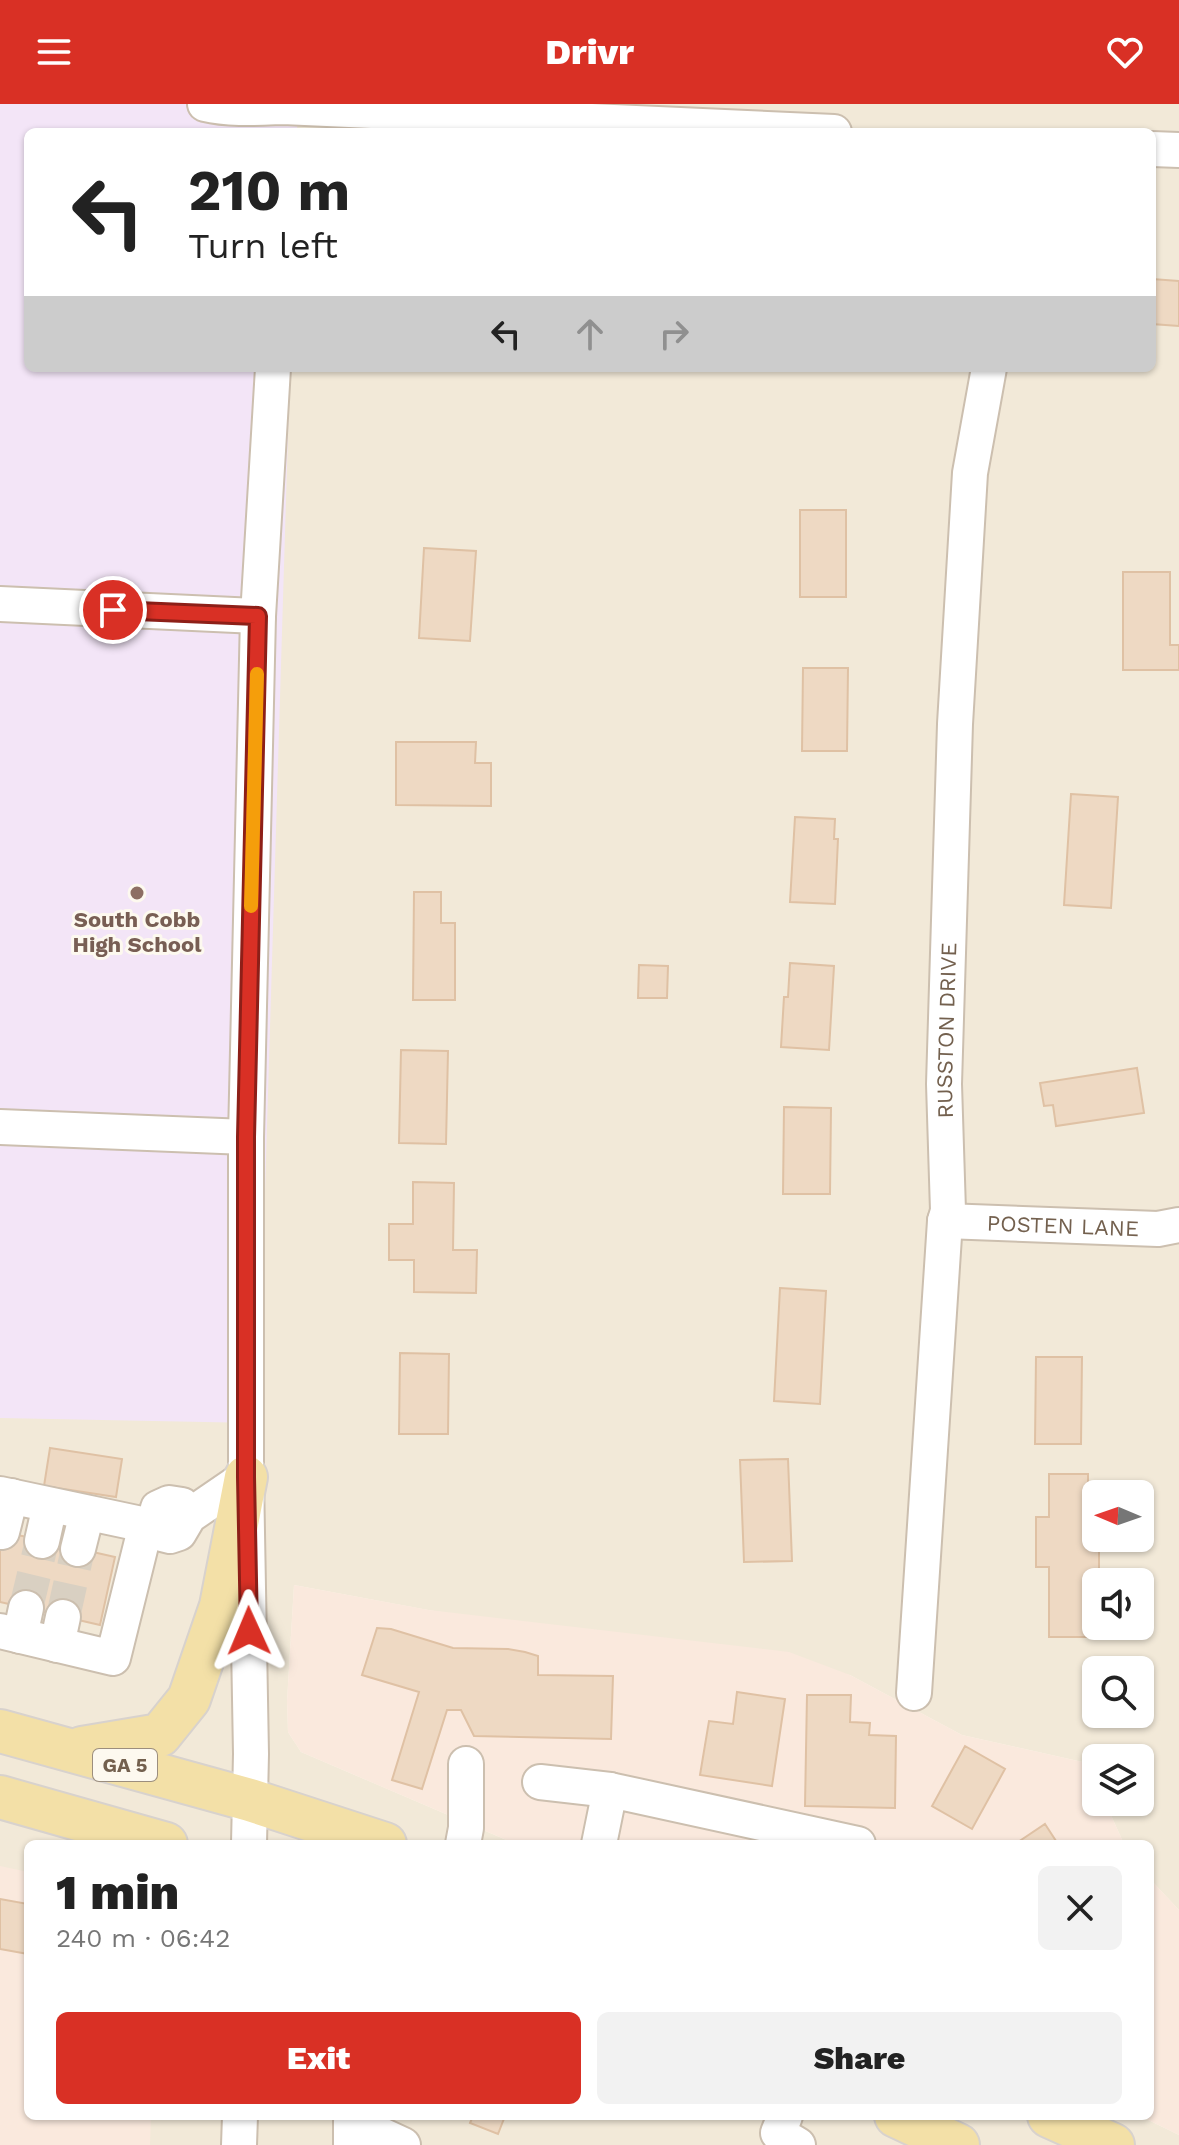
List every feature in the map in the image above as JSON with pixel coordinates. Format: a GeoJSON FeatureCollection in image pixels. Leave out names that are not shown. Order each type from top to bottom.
{"type":"FeatureCollection","features":[{"type":"Feature","properties":{"kind":"main road"},"geometry":{"type":"LineString","coordinates":[[71,1750],[160,1735],[189,1699],[221,1606],[246,1477]]}},
{"type":"Feature","properties":{"kind":"main road","name":"GA 5"},"geometry":{"type":"LineString","coordinates":[[0,1731],[250,1800],[373,1840]]}},
{"type":"Feature","properties":{"kind":"main road"},"geometry":{"type":"LineString","coordinates":[[0,1797],[152,1840]]}},
{"type":"Feature","properties":{"kind":"main road"},"geometry":{"type":"LineString","coordinates":[[905,2120],[958,2145]]}},
{"type":"Feature","properties":{"kind":"main road"},"geometry":{"type":"LineString","coordinates":[[1058,2120],[1113,2145]]}},
{"type":"Feature","properties":{"kind":"street"},"geometry":{"type":"LineString","coordinates":[[205,104],[283,114],[712,128]]}},
{"type":"Feature","properties":{"kind":"street"},"geometry":{"type":"LineString","coordinates":[[1156,149],[1179,150]]}},
{"type":"Feature","properties":{"kind":"street"},"geometry":{"type":"LineString","coordinates":[[249,1840],[246,1137],[258,616],[273,372]]}},
{"type":"Feature","properties":{"kind":"street","name":"RUSSTON DRIVE"},"geometry":{"type":"LineString","coordinates":[[914,1693],[948,1211],[944,1084],[955,724],[970,473],[988,372]]}},
{"type":"Feature","properties":{"kind":"street"},"geometry":{"type":"LineString","coordinates":[[0,604],[258,616]]}},
{"type":"Feature","properties":{"kind":"street"},"geometry":{"type":"LineString","coordinates":[[0,1127],[246,1137]]}},
{"type":"Feature","properties":{"kind":"street","name":"POSTEN LANE"},"geometry":{"type":"LineString","coordinates":[[945,1221],[1158,1229],[1179,1225]]}},
{"type":"Feature","properties":{"kind":"street"},"geometry":{"type":"LineString","coordinates":[[2,1532],[6,1495],[150,1524],[162,1534],[170,1536],[179,1533],[189,1516],[246,1477]]}},
{"type":"Feature","properties":{"kind":"street"},"geometry":{"type":"LineString","coordinates":[[42,1541],[50,1505]]}},
{"type":"Feature","properties":{"kind":"street"},"geometry":{"type":"LineString","coordinates":[[78,1549],[87,1513]]}},
{"type":"Feature","properties":{"kind":"street"},"geometry":{"type":"LineString","coordinates":[[15,1625],[60,1631],[113,1658],[150,1524]]}},
{"type":"Feature","properties":{"kind":"street"},"geometry":{"type":"LineString","coordinates":[[464,1840],[466,1764]]}},
{"type":"Feature","properties":{"kind":"street"},"geometry":{"type":"LineString","coordinates":[[540,1782],[610,1790],[772,1835],[820,1840]]}},
{"type":"Feature","properties":{"kind":"street"},"geometry":{"type":"LineString","coordinates":[[600,1840],[610,1790]]}},
{"type":"Feature","properties":{"kind":"street"},"geometry":{"type":"LineString","coordinates":[[239,2145],[240,2120]]}},
{"type":"Feature","properties":{"kind":"street"},"geometry":{"type":"LineString","coordinates":[[351,2145],[351,2121],[403,2145]]}},
{"type":"Feature","properties":{"kind":"shaded area"},"geometry":{"type":"Polygon","coordinates":[[[0,104],[1179,104],[1179,1910],[1154,1883],[1154,1840],[1122,1840],[1111,1816],[1154,1816],[1154,1744],[1082,1744],[1082,1762],[962,1735],[850,1675],[428,1610],[294,1585],[288,1732],[301,1752],[507,1840],[24,1840],[24,2120],[1148,2120],[1179,2135],[1179,2145],[0,2145],[0,104]]]}},
{"type":"Feature","properties":{"kind":"shaded area","name":"South Cobb High School"},"geometry":{"type":"Polygon","coordinates":[[[0,104],[298,104],[297,128],[24,128],[24,372],[290,372],[258,1423],[0,1418],[0,104]]]}},
{"type":"Feature","properties":{"kind":"shaded area"},"geometry":{"type":"Polygon","coordinates":[[[294,1585],[429,1610],[789,1652],[850,1675],[962,1735],[1082,1762],[1082,1816],[1111,1816],[1122,1840],[507,1840],[301,1752],[288,1732],[294,1585]]]}},
{"type":"Feature","properties":{"kind":"shaded area"},"geometry":{"type":"Polygon","coordinates":[[[0,1866],[24,1871],[24,2120],[151,2120],[150,2145],[0,2145],[0,1866]]]}},
{"type":"Feature","properties":{"kind":"shaded area"},"geometry":{"type":"Polygon","coordinates":[[[1154,1883],[1179,1910],[1179,2135],[1148,2120],[1154,2120],[1154,1883]]]}},
{"type":"Feature","properties":{"kind":"building"},"geometry":{"type":"Polygon","coordinates":[[[1156,279],[1179,281],[1179,326],[1156,324],[1156,279]]]}},
{"type":"Feature","properties":{"kind":"building"},"geometry":{"type":"Polygon","coordinates":[[[800,510],[846,510],[846,597],[800,597],[800,510]]]}},
{"type":"Feature","properties":{"kind":"building"},"geometry":{"type":"Polygon","coordinates":[[[424,548],[476,551],[470,641],[419,638],[424,548]]]}},
{"type":"Feature","properties":{"kind":"building"},"geometry":{"type":"Polygon","coordinates":[[[1123,572],[1170,572],[1170,645],[1179,645],[1179,670],[1123,670],[1123,572]]]}},
{"type":"Feature","properties":{"kind":"building"},"geometry":{"type":"Polygon","coordinates":[[[803,668],[848,668],[847,751],[802,751],[803,668]]]}},
{"type":"Feature","properties":{"kind":"building"},"geometry":{"type":"Polygon","coordinates":[[[396,742],[476,742],[475,763],[491,763],[491,806],[396,805],[396,742]]]}},
{"type":"Feature","properties":{"kind":"building"},"geometry":{"type":"Polygon","coordinates":[[[1071,794],[1118,797],[1111,908],[1064,905],[1071,794]]]}},
{"type":"Feature","properties":{"kind":"building"},"geometry":{"type":"Polygon","coordinates":[[[795,817],[835,819],[834,839],[838,839],[835,904],[790,902],[795,817]]]}},
{"type":"Feature","properties":{"kind":"building"},"geometry":{"type":"Polygon","coordinates":[[[414,892],[441,892],[441,923],[455,923],[455,1000],[413,1000],[414,892]]]}},
{"type":"Feature","properties":{"kind":"building"},"geometry":{"type":"Polygon","coordinates":[[[790,963],[834,966],[829,1050],[781,1047],[790,963]]]}},
{"type":"Feature","properties":{"kind":"building"},"geometry":{"type":"Polygon","coordinates":[[[639,965],[668,966],[667,998],[638,998],[639,965]]]}},
{"type":"Feature","properties":{"kind":"building"},"geometry":{"type":"Polygon","coordinates":[[[401,1050],[448,1051],[446,1144],[399,1143],[401,1050]]]}},
{"type":"Feature","properties":{"kind":"building"},"geometry":{"type":"Polygon","coordinates":[[[1137,1068],[1144,1113],[1056,1126],[1053,1105],[1044,1106],[1040,1083],[1137,1068]]]}},
{"type":"Feature","properties":{"kind":"building"},"geometry":{"type":"Polygon","coordinates":[[[784,1107],[831,1108],[830,1194],[783,1194],[784,1107]]]}},
{"type":"Feature","properties":{"kind":"building"},"geometry":{"type":"Polygon","coordinates":[[[413,1182],[454,1183],[453,1250],[477,1250],[476,1293],[414,1292],[414,1260],[389,1260],[389,1224],[413,1224],[413,1182]]]}},
{"type":"Feature","properties":{"kind":"building"},"geometry":{"type":"Polygon","coordinates":[[[780,1288],[826,1291],[820,1404],[774,1401],[780,1288]]]}},
{"type":"Feature","properties":{"kind":"building"},"geometry":{"type":"Polygon","coordinates":[[[400,1353],[449,1354],[448,1434],[399,1434],[400,1353]]]}},
{"type":"Feature","properties":{"kind":"building"},"geometry":{"type":"Polygon","coordinates":[[[1036,1357],[1082,1357],[1081,1444],[1035,1444],[1036,1357]]]}},
{"type":"Feature","properties":{"kind":"building"},"geometry":{"type":"Polygon","coordinates":[[[50,1448],[122,1459],[116,1497],[44,1486],[50,1448]]]}},
{"type":"Feature","properties":{"kind":"building"},"geometry":{"type":"Polygon","coordinates":[[[788,1459],[792,1561],[744,1562],[740,1460],[788,1459]]]}},
{"type":"Feature","properties":{"kind":"building"},"geometry":{"type":"Polygon","coordinates":[[[1049,1474],[1088,1474],[1088,1480],[1082,1480],[1082,1552],[1099,1552],[1099,1568],[1082,1568],[1082,1637],[1049,1637],[1049,1567],[1036,1567],[1036,1517],[1049,1517],[1049,1474]]]}},
{"type":"Feature","properties":{"kind":"building"},"geometry":{"type":"Polygon","coordinates":[[[0,1531],[115,1557],[100,1625],[0,1602],[0,1531]]]}},
{"type":"Feature","properties":{"kind":"building"},"geometry":{"type":"Polygon","coordinates":[[[377,1628],[391,1629],[453,1648],[525,1652],[538,1656],[538,1675],[613,1676],[611,1739],[474,1736],[461,1710],[447,1710],[422,1789],[392,1780],[419,1692],[362,1675],[377,1628]]]}},
{"type":"Feature","properties":{"kind":"building"},"geometry":{"type":"Polygon","coordinates":[[[737,1692],[785,1699],[772,1786],[700,1775],[709,1721],[733,1724],[737,1692]]]}},
{"type":"Feature","properties":{"kind":"building"},"geometry":{"type":"Polygon","coordinates":[[[807,1695],[851,1695],[850,1722],[870,1723],[869,1735],[896,1736],[895,1808],[805,1806],[807,1695]]]}},
{"type":"Feature","properties":{"kind":"building"},"geometry":{"type":"Polygon","coordinates":[[[965,1746],[1005,1769],[972,1829],[932,1806],[965,1746]]]}},
{"type":"Feature","properties":{"kind":"building"},"geometry":{"type":"Polygon","coordinates":[[[1045,1824],[1055,1840],[1021,1840],[1045,1824]]]}},
{"type":"Feature","properties":{"kind":"building"},"geometry":{"type":"Polygon","coordinates":[[[0,1899],[24,1903],[24,1953],[0,1949],[0,1899]]]}},
{"type":"Feature","properties":{"kind":"building"},"geometry":{"type":"Polygon","coordinates":[[[471,2120],[503,2120],[498,2134],[470,2123],[471,2120]]]}},
{"type":"Feature","properties":{"kind":"tunnel"},"geometry":{"type":"LineString","coordinates":[[26,1608],[42,1541]]}},
{"type":"Feature","properties":{"kind":"tunnel"},"geometry":{"type":"LineString","coordinates":[[63,1617],[78,1549]]}},
{"type":"Feature","properties":{"kind":"slow traffic"},"geometry":{"type":"LineString","coordinates":[[251,906],[257,674]]}},
{"type":"Feature","properties":{"kind":"place","name":"South Cobb High School"},"geometry":{"type":"Point","coordinates":[137,893]}},
{"type":"Feature","properties":{"kind":"route"},"geometry":{"type":"LineString","coordinates":[[113,610],[258,616],[246,1137],[249,1631]]}}]}
